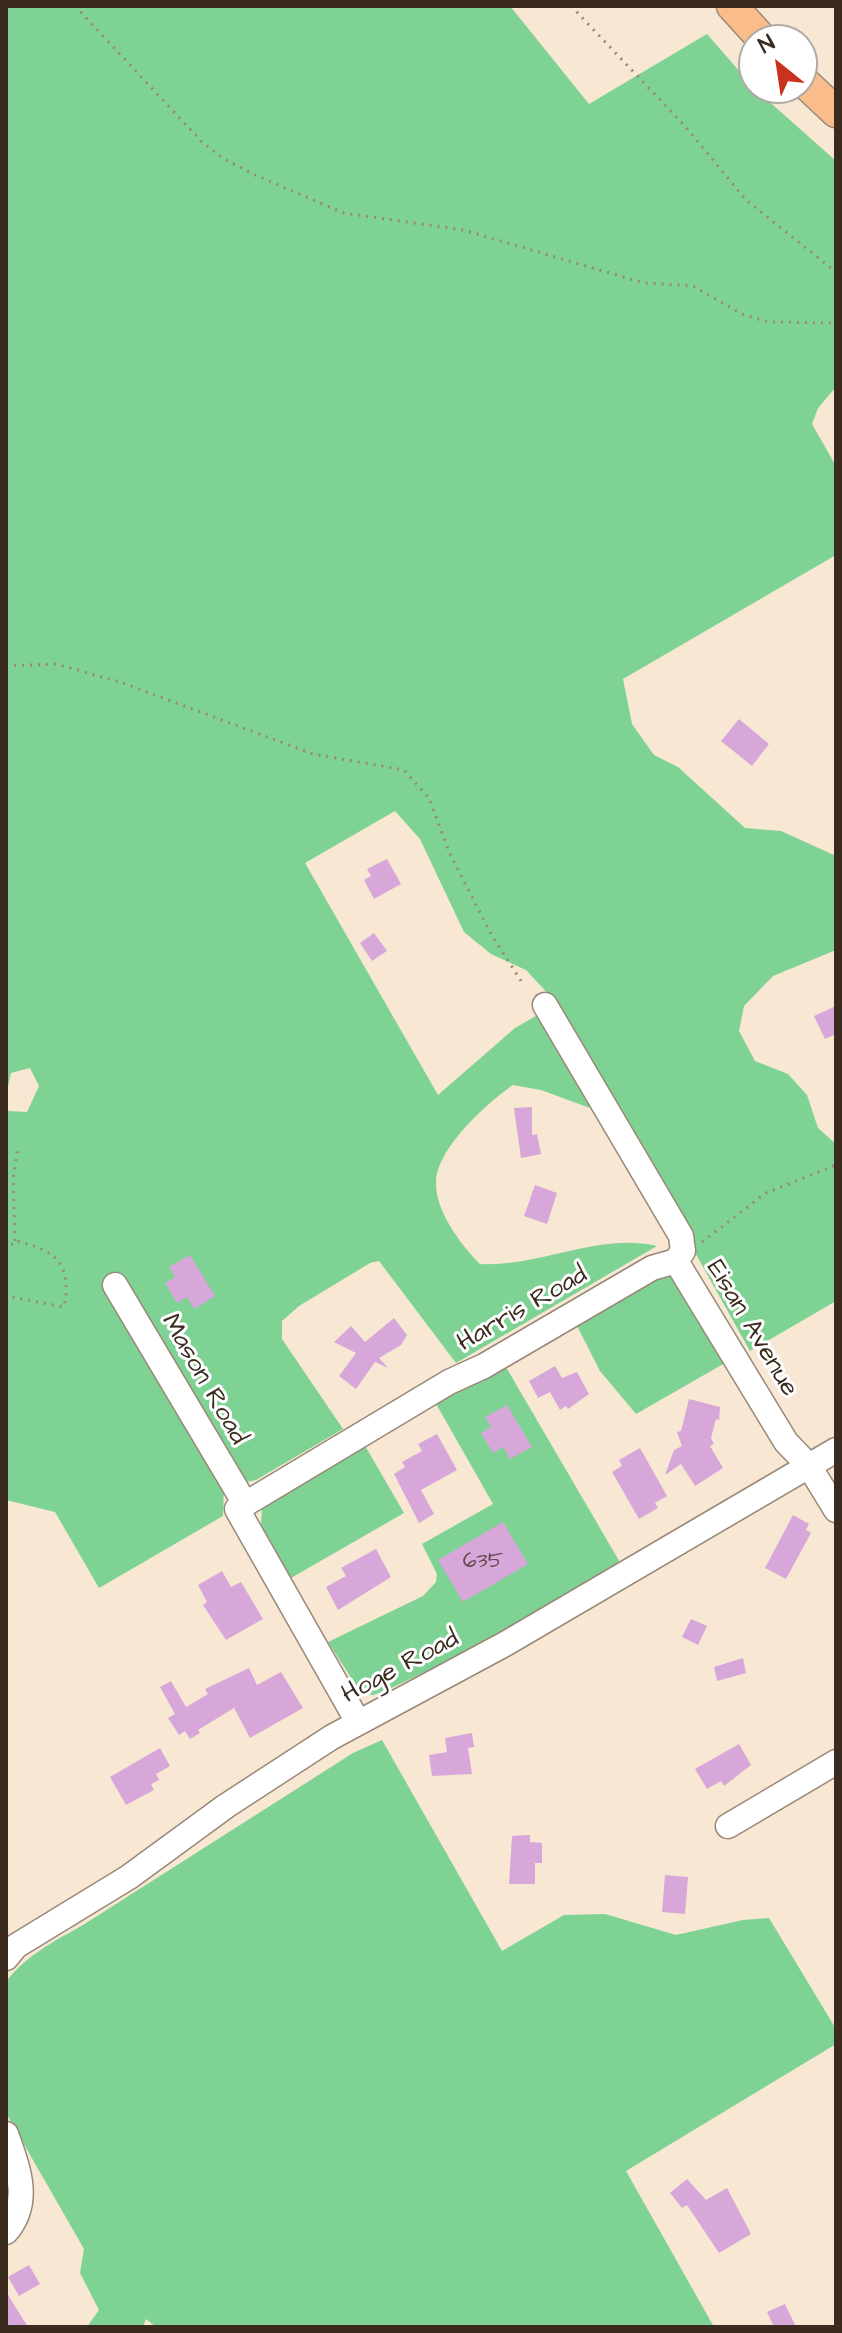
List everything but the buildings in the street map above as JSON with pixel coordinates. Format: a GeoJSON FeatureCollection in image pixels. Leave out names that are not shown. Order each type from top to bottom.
{"type":"FeatureCollection","features":[{"type":"Feature","properties":{"kind":"main road"},"geometry":{"type":"LineString","coordinates":[[732,6],[748,24]]}},
{"type":"Feature","properties":{"kind":"main road"},"geometry":{"type":"LineString","coordinates":[[818,95],[836,112]]}},
{"type":"Feature","properties":{"kind":"street","name":"Eisan Avenue"},"geometry":{"type":"LineString","coordinates":[[545,1005],[681,1236],[683,1251],[676,1261],[786,1442],[809,1466],[836,1510]]}},
{"type":"Feature","properties":{"kind":"street","name":"Harris Road"},"geometry":{"type":"LineString","coordinates":[[240,1505],[652,1268],[676,1261]]}},
{"type":"Feature","properties":{"kind":"street","name":"Mason Road"},"geometry":{"type":"LineString","coordinates":[[115,1285],[358,1722]]}},
{"type":"Feature","properties":{"kind":"street","name":"Hoge Road"},"geometry":{"type":"LineString","coordinates":[[6,1958],[16,1946],[129,1877],[226,1806],[358,1722],[505,1644],[836,1450]]}},
{"type":"Feature","properties":{"kind":"street"},"geometry":{"type":"LineString","coordinates":[[728,1826],[836,1762]]}},
{"type":"Feature","properties":{"kind":"street"},"geometry":{"type":"LineString","coordinates":[[6,2134],[21,2180],[22,2200],[17,2216],[6,2232]]}},
{"type":"Feature","properties":{"kind":"path"},"geometry":{"type":"LineString","coordinates":[[75,6],[202,142],[222,158],[302,198],[372,220],[463,230],[644,283],[693,286],[742,314],[768,322],[836,323]]}},
{"type":"Feature","properties":{"kind":"path"},"geometry":{"type":"LineString","coordinates":[[571,6],[684,125],[746,200],[836,272]]}},
{"type":"Feature","properties":{"kind":"path"},"geometry":{"type":"LineString","coordinates":[[6,666],[56,664],[120,682],[313,754],[404,770],[429,798],[449,852],[491,934],[521,981]]}},
{"type":"Feature","properties":{"kind":"path"},"geometry":{"type":"LineString","coordinates":[[6,1251],[15,1241],[13,1180],[18,1148]]}},
{"type":"Feature","properties":{"kind":"path"},"geometry":{"type":"LineString","coordinates":[[676,1261],[766,1193],[836,1165]]}},
{"type":"Feature","properties":{"kind":"path"},"geometry":{"type":"LineString","coordinates":[[6,1296],[64,1307],[67,1293],[64,1274],[55,1255],[44,1247],[15,1241]]}},
{"type":"Feature","properties":{"kind":"green space"},"geometry":{"type":"Polygon","coordinates":[[[6,6],[510,6],[589,104],[707,34],[738,70],[738,104],[772,104],[836,161],[836,387],[818,408],[812,424],[836,466],[836,555],[623,679],[632,724],[654,755],[678,767],[745,828],[781,831],[836,856],[836,950],[773,976],[744,1006],[739,1031],[755,1061],[788,1074],[807,1095],[818,1128],[836,1144],[836,1301],[750,1351],[554,1000],[526,970],[491,954],[464,932],[420,839],[395,811],[305,863],[438,1095],[515,1028],[541,1013],[598,1111],[541,1090],[513,1085],[502,1093],[454,1141],[439,1169],[437,1193],[450,1227],[480,1264],[502,1264],[614,1243],[657,1246],[456,1363],[379,1261],[370,1263],[299,1306],[282,1321],[282,1339],[343,1429],[256,1480],[224,1487],[223,1516],[99,1588],[55,1512],[6,1500],[6,6]],[[30,1068],[11,1073],[6,1096],[8,1111],[27,1112],[39,1086],[30,1068]]]}},
{"type":"Feature","properties":{"kind":"green space"},"geometry":{"type":"Polygon","coordinates":[[[667,1268],[732,1359],[636,1414],[600,1371],[574,1320],[667,1268]]]}},
{"type":"Feature","properties":{"kind":"green space"},"geometry":{"type":"Polygon","coordinates":[[[503,1362],[621,1564],[475,1648],[385,1691],[373,1695],[361,1693],[328,1642],[423,1596],[436,1582],[437,1574],[422,1544],[493,1504],[435,1402],[503,1362]]]}},
{"type":"Feature","properties":{"kind":"green space"},"geometry":{"type":"Polygon","coordinates":[[[364,1444],[404,1513],[291,1578],[261,1525],[262,1507],[364,1444]]]}},
{"type":"Feature","properties":{"kind":"green space"},"geometry":{"type":"Polygon","coordinates":[[[382,1740],[502,1951],[564,1915],[605,1914],[676,1935],[743,1920],[769,1918],[836,2029],[836,2044],[626,2171],[714,2327],[156,2327],[146,2319],[143,2327],[87,2327],[99,2310],[80,2273],[84,2249],[6,2113],[6,1982],[42,1949],[353,1753],[382,1740]]]}}]}
